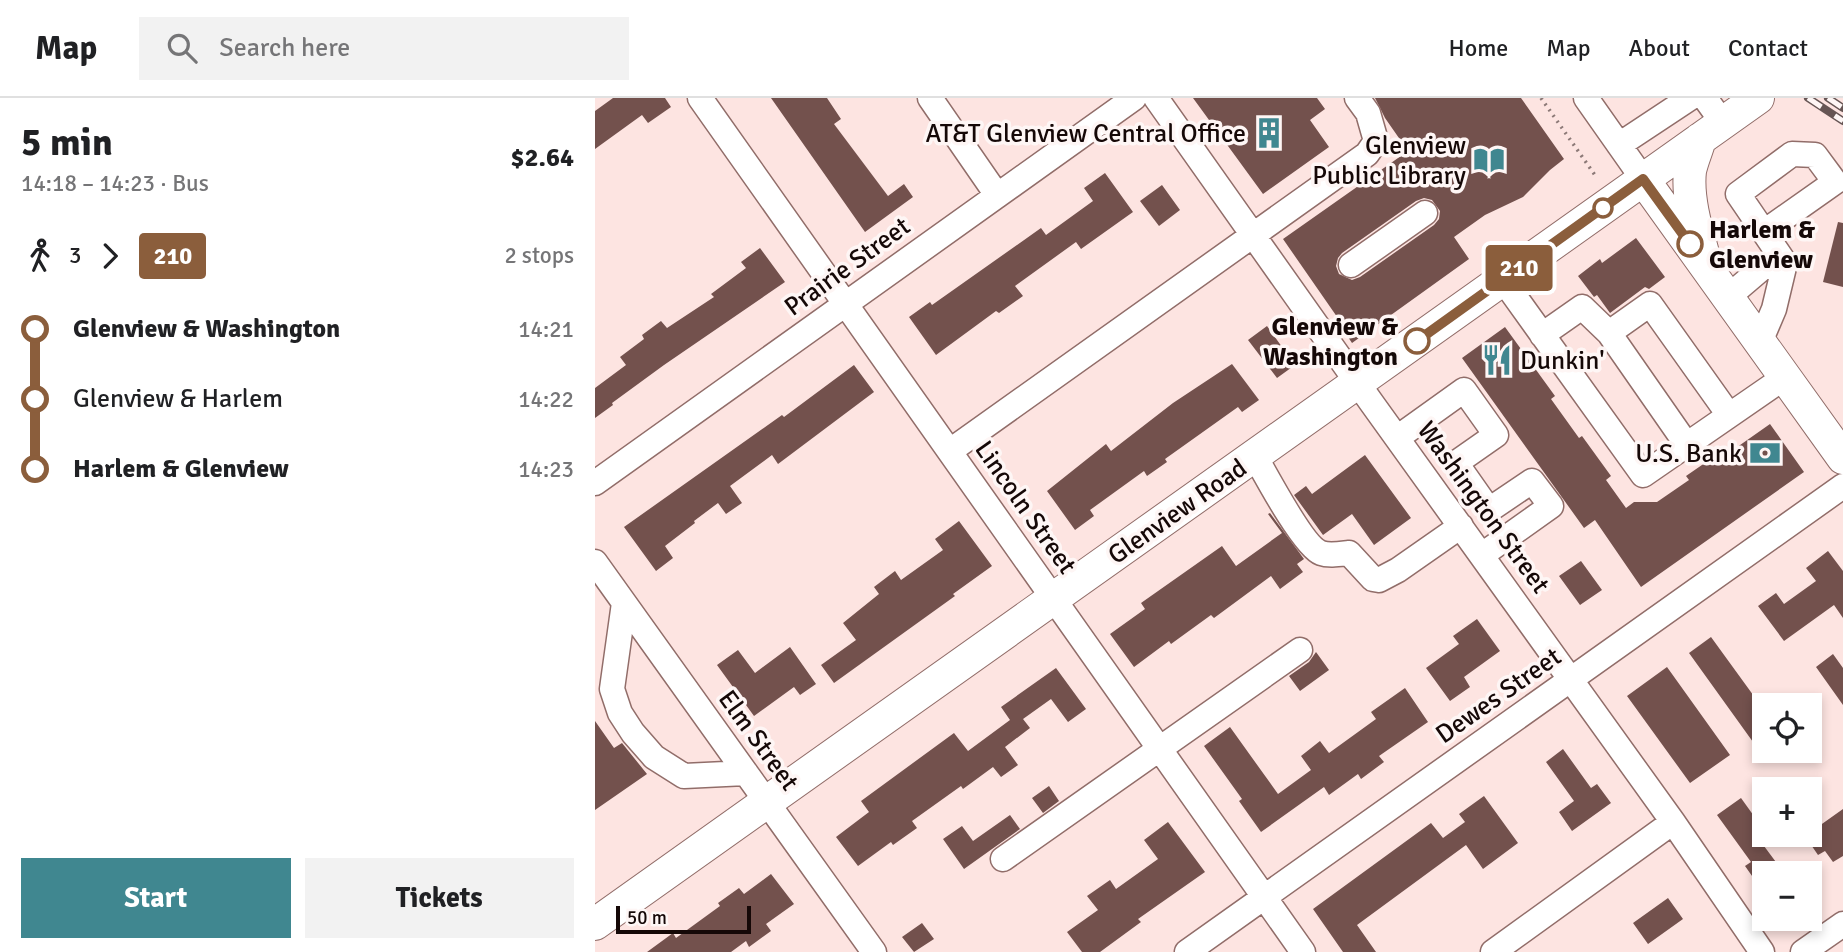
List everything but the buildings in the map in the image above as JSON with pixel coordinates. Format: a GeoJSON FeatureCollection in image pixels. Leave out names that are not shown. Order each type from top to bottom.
{"type":"FeatureCollection","features":[{"type":"Feature","properties":{"kind":"main road","name":"Glenview Road"},"geometry":{"type":"LineString","coordinates":[[595,924],[1643,179],[1709,120],[1758,98]]}},
{"type":"Feature","properties":{"kind":"main road"},"geometry":{"type":"LineString","coordinates":[[1709,120],[1690,172],[1697,232],[1709,271]]}},
{"type":"Feature","properties":{"kind":"main road"},"geometry":{"type":"LineString","coordinates":[[1643,179],[1843,458]]}},
{"type":"Feature","properties":{"kind":"street","name":"Lincoln Street"},"geometry":{"type":"LineString","coordinates":[[700,98],[1303,952]]}},
{"type":"Feature","properties":{"kind":"street"},"geometry":{"type":"LineString","coordinates":[[930,98],[997,195]]}},
{"type":"Feature","properties":{"kind":"street","name":"Prairie Street"},"geometry":{"type":"LineString","coordinates":[[595,483],[1134,98]]}},
{"type":"Feature","properties":{"kind":"street","name":"Washington Street"},"geometry":{"type":"LineString","coordinates":[[1156,98],[1673,822],[1762,952]]}},
{"type":"Feature","properties":{"kind":"street"},"geometry":{"type":"LineString","coordinates":[[950,451],[1367,154],[1376,141],[1368,113],[1357,98]]}},
{"type":"Feature","properties":{"kind":"street"},"geometry":{"type":"LineString","coordinates":[[1585,98],[1643,179]]}},
{"type":"Feature","properties":{"kind":"street"},"geometry":{"type":"LineString","coordinates":[[1619,145],[1690,98]]}},
{"type":"Feature","properties":{"kind":"street"},"geometry":{"type":"LineString","coordinates":[[1351,265],[1425,213]]}},
{"type":"Feature","properties":{"kind":"street"},"geometry":{"type":"LineString","coordinates":[[1759,341],[1774,309],[1785,263],[1764,232]]}},
{"type":"Feature","properties":{"kind":"street"},"geometry":{"type":"LineString","coordinates":[[1728,297],[1762,268],[1785,263]]}},
{"type":"Feature","properties":{"kind":"street"},"geometry":{"type":"LineString","coordinates":[[1503,280],[1643,475],[1784,377]]}},
{"type":"Feature","properties":{"kind":"street"},"geometry":{"type":"LineString","coordinates":[[1609,333],[1650,304],[1729,415]]}},
{"type":"Feature","properties":{"kind":"street"},"geometry":{"type":"LineString","coordinates":[[1542,335],[1582,307],[1609,333],[1687,445]]}},
{"type":"Feature","properties":{"kind":"street"},"geometry":{"type":"LineString","coordinates":[[1397,438],[1464,390],[1496,435],[1456,463],[1489,510],[1532,481],[1551,506],[1482,555]]}},
{"type":"Feature","properties":{"kind":"street"},"geometry":{"type":"LineString","coordinates":[[1255,456],[1279,499],[1312,547],[1319,553],[1331,555],[1349,553],[1373,579],[1379,580],[1398,570],[1461,526]]}},
{"type":"Feature","properties":{"kind":"street","name":"Dewes Street"},"geometry":{"type":"LineString","coordinates":[[1187,952],[1843,486]]}},
{"type":"Feature","properties":{"kind":"street","name":"Elm Street"},"geometry":{"type":"LineString","coordinates":[[599,576],[624,603],[873,952]]}},
{"type":"Feature","properties":{"kind":"street"},"geometry":{"type":"LineString","coordinates":[[624,603],[612,690],[620,713],[633,733],[654,757],[684,776],[746,773]]}},
{"type":"Feature","properties":{"kind":"street"},"geometry":{"type":"LineString","coordinates":[[1003,859],[1300,650]]}},
{"type":"Feature","properties":{"kind":"street"},"geometry":{"type":"LineString","coordinates":[[1493,952],[1673,822]]}},
{"type":"Feature","properties":{"kind":"street"},"geometry":{"type":"LineString","coordinates":[[1803,952],[1843,924]]}},
{"type":"Feature","properties":{"kind":"path"},"geometry":{"type":"LineString","coordinates":[[1541,98],[1597,178]]}},
{"type":"Feature","properties":{"kind":"railway"},"geometry":{"type":"LineString","coordinates":[[1808,98],[1843,121]]}},
{"type":"Feature","properties":{"kind":"railway"},"geometry":{"type":"LineString","coordinates":[[1828,98],[1843,108]]}},
{"type":"Feature","properties":{"kind":"bus line","name":"210"},"geometry":{"type":"LineString","coordinates":[[1417,341],[1643,179],[1690,244]]}},
{"type":"Feature","properties":{"kind":"place","name":"AT&T Glenview Central Office"},"geometry":{"type":"Point","coordinates":[1269,133]}},
{"type":"Feature","properties":{"kind":"place","name":"Glenview Public Library"},"geometry":{"type":"Point","coordinates":[1489,160]}},
{"type":"Feature","properties":{"kind":"place","name":"Harlem & Glenview"},"geometry":{"type":"Point","coordinates":[1690,244]}},
{"type":"Feature","properties":{"kind":"place","name":"Glenview & Washington"},"geometry":{"type":"Point","coordinates":[1417,341]}},
{"type":"Feature","properties":{"kind":"place","name":"Dunkin'"},"geometry":{"type":"Point","coordinates":[1497,360]}},
{"type":"Feature","properties":{"kind":"place","name":"U.S. Bank"},"geometry":{"type":"Point","coordinates":[1765,453]}}]}
